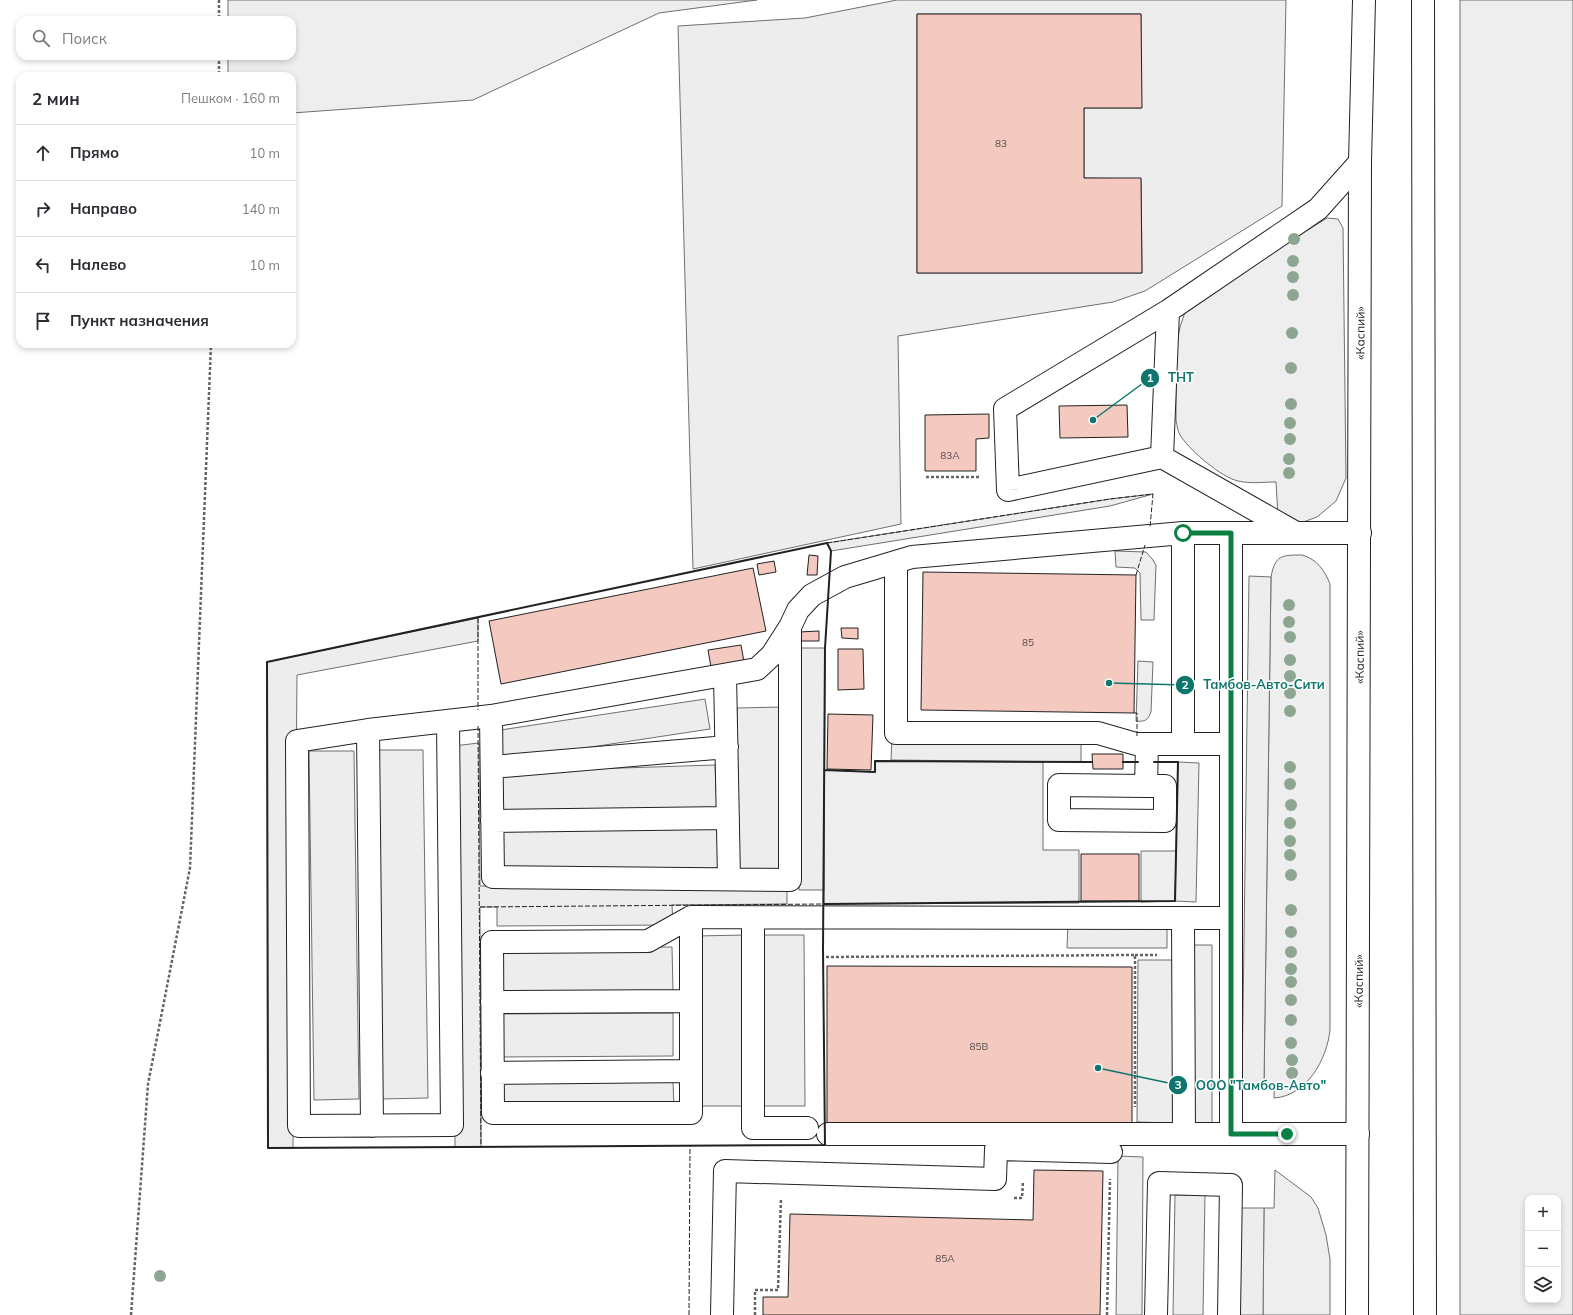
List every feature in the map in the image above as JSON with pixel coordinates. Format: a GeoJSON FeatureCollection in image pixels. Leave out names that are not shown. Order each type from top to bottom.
{"type":"FeatureCollection","features":[{"type":"Feature","properties":{"kind":"main road","name":"«Каспий»"},"geometry":{"type":"LineString","coordinates":[[1357,1315],[1360,162],[1364,0]]}},
{"type":"Feature","properties":{"kind":"main road"},"geometry":{"type":"LineString","coordinates":[[1423,0],[1425,1315]]}},
{"type":"Feature","properties":{"kind":"main road"},"geometry":{"type":"LineString","coordinates":[[1297,533],[1162,457],[1008,490],[1005,409],[1168,311],[1318,208],[1360,162]]}},
{"type":"Feature","properties":{"kind":"main road"},"geometry":{"type":"LineString","coordinates":[[1162,457],[1168,311]]}},
{"type":"Feature","properties":{"kind":"main road"},"geometry":{"type":"LineString","coordinates":[[448,721],[452,1125],[299,1126],[297,741],[368,730],[491,716],[725,676],[757,669],[772,655],[790,627],[798,610],[812,595],[844,577],[912,557],[1183,533],[1360,533]]}},
{"type":"Feature","properties":{"kind":"main road"},"geometry":{"type":"LineString","coordinates":[[1183,533],[1183,744]]}},
{"type":"Feature","properties":{"kind":"main road"},"geometry":{"type":"LineString","coordinates":[[1231,533],[1231,1134]]}},
{"type":"Feature","properties":{"kind":"main road"},"geometry":{"type":"LineString","coordinates":[[896,562],[896,733],[1098,733],[1136,744],[1147,745],[1231,744]]}},
{"type":"Feature","properties":{"kind":"main road"},"geometry":{"type":"LineString","coordinates":[[491,716],[493,877],[790,880],[790,627]]}},
{"type":"Feature","properties":{"kind":"main road"},"geometry":{"type":"LineString","coordinates":[[725,676],[729,879]]}},
{"type":"Feature","properties":{"kind":"main road"},"geometry":{"type":"LineString","coordinates":[[368,730],[372,1126]]}},
{"type":"Feature","properties":{"kind":"main road"},"geometry":{"type":"LineString","coordinates":[[1146,786],[1147,745]]}},
{"type":"Feature","properties":{"kind":"main road"},"geometry":{"type":"LineString","coordinates":[[492,767],[727,747]]}},
{"type":"Feature","properties":{"kind":"main road"},"geometry":{"type":"LineString","coordinates":[[1059,786],[1146,786],[1166,786],[1165,821],[1059,820],[1059,786]]}},
{"type":"Feature","properties":{"kind":"main road"},"geometry":{"type":"LineString","coordinates":[[492,821],[728,818]]}},
{"type":"Feature","properties":{"kind":"main road"},"geometry":{"type":"LineString","coordinates":[[691,917],[691,1113],[493,1113],[492,942],[648,941],[691,917],[1231,918]]}},
{"type":"Feature","properties":{"kind":"main road"},"geometry":{"type":"LineString","coordinates":[[753,918],[753,1128],[818,1131],[1135,1134],[1358,1134]]}},
{"type":"Feature","properties":{"kind":"main road"},"geometry":{"type":"LineString","coordinates":[[1183,918],[1184,1134]]}},
{"type":"Feature","properties":{"kind":"main road"},"geometry":{"type":"LineString","coordinates":[[492,1002],[691,1001]]}},
{"type":"Feature","properties":{"kind":"main road"},"geometry":{"type":"LineString","coordinates":[[492,1074],[691,1071]]}},
{"type":"Feature","properties":{"kind":"main road"},"geometry":{"type":"LineString","coordinates":[[722,1315],[725,1171],[995,1179],[996,1149],[1111,1152]]}},
{"type":"Feature","properties":{"kind":"main road"},"geometry":{"type":"LineString","coordinates":[[1156,1315],[1159,1183],[1231,1185],[1229,1315]]}},
{"type":"Feature","properties":{"kind":"path"},"geometry":{"type":"LineString","coordinates":[[219,0],[219,16]]}},
{"type":"Feature","properties":{"kind":"path"},"geometry":{"type":"LineString","coordinates":[[219,60],[219,72]]}},
{"type":"Feature","properties":{"kind":"path"},"geometry":{"type":"LineString","coordinates":[[131,1315],[148,1084],[190,868],[211,348]]}},
{"type":"Feature","properties":{"kind":"path"},"geometry":{"type":"LineString","coordinates":[[926,477],[982,477],[982,470]]}},
{"type":"Feature","properties":{"kind":"path"},"geometry":{"type":"LineString","coordinates":[[1135,955],[1135,1134]]}},
{"type":"Feature","properties":{"kind":"path"},"geometry":{"type":"LineString","coordinates":[[826,957],[1164,955]]}},
{"type":"Feature","properties":{"kind":"path"},"geometry":{"type":"LineString","coordinates":[[1107,1315],[1111,1152]]}},
{"type":"Feature","properties":{"kind":"path"},"geometry":{"type":"LineString","coordinates":[[755,1315],[756,1290],[778,1290],[781,1199]]}},
{"type":"Feature","properties":{"kind":"shaded area"},"geometry":{"type":"Polygon","coordinates":[[[228,0],[757,0],[659,13],[473,100],[296,113],[296,72],[228,72],[228,60],[296,60],[296,16],[228,16],[228,0]]]}},
{"type":"Feature","properties":{"kind":"shaded area"},"geometry":{"type":"Polygon","coordinates":[[[897,0],[1286,0],[1282,206],[1145,291],[1113,302],[898,336],[901,524],[693,569],[678,26],[805,18],[897,0]],[[917,14],[917,273],[1142,273],[1141,179],[1084,178],[1084,108],[1141,108],[1141,14],[917,14]]]}},
{"type":"Feature","properties":{"kind":"shaded area"},"geometry":{"type":"Polygon","coordinates":[[[1460,0],[1573,0],[1573,1315],[1460,1315],[1460,0]]]}},
{"type":"Feature","properties":{"kind":"shaded area"},"geometry":{"type":"Polygon","coordinates":[[[1327,218],[1338,219],[1343,228],[1346,478],[1336,501],[1317,517],[1295,525],[1278,516],[1276,482],[1257,483],[1231,479],[1207,463],[1187,444],[1181,436],[1176,420],[1176,348],[1180,327],[1185,312],[1207,292],[1327,218]]]}},
{"type":"Feature","properties":{"kind":"shaded area"},"geometry":{"type":"Polygon","coordinates":[[[1153,494],[1110,506],[831,551],[827,543],[1110,499],[1153,494]]]}},
{"type":"Feature","properties":{"kind":"shaded area"},"geometry":{"type":"Polygon","coordinates":[[[1115,551],[1146,552],[1156,565],[1154,620],[1141,620],[1140,573],[1135,568],[1116,567],[1115,551]]]}},
{"type":"Feature","properties":{"kind":"shaded area"},"geometry":{"type":"Polygon","coordinates":[[[1289,555],[1302,555],[1312,559],[1320,566],[1330,584],[1330,1030],[1325,1053],[1313,1074],[1296,1091],[1286,1096],[1274,1098],[1274,1086],[1264,1085],[1271,577],[1277,560],[1289,555]]]}},
{"type":"Feature","properties":{"kind":"shaded area"},"geometry":{"type":"Polygon","coordinates":[[[1249,576],[1271,577],[1264,1085],[1242,1085],[1249,576]]]}},
{"type":"Feature","properties":{"kind":"shaded area"},"geometry":{"type":"Polygon","coordinates":[[[478,618],[478,641],[297,675],[293,1148],[268,1148],[267,662],[478,618]]]}},
{"type":"Feature","properties":{"kind":"shaded area"},"geometry":{"type":"Polygon","coordinates":[[[800,648],[825,648],[824,890],[799,890],[800,648]]]}},
{"type":"Feature","properties":{"kind":"shaded area"},"geometry":{"type":"Polygon","coordinates":[[[1138,661],[1153,662],[1151,712],[1146,720],[1142,721],[1136,721],[1138,661]]]}},
{"type":"Feature","properties":{"kind":"shaded area"},"geometry":{"type":"Polygon","coordinates":[[[705,699],[710,729],[499,761],[494,731],[705,699]]]}},
{"type":"Feature","properties":{"kind":"shaded area"},"geometry":{"type":"Polygon","coordinates":[[[783,707],[785,874],[739,874],[737,708],[783,707]]]}},
{"type":"Feature","properties":{"kind":"shaded area"},"geometry":{"type":"Polygon","coordinates":[[[892,738],[1081,740],[1081,762],[891,760],[892,738]]]}},
{"type":"Feature","properties":{"kind":"shaded area"},"geometry":{"type":"Polygon","coordinates":[[[479,743],[480,886],[787,886],[787,904],[672,905],[673,925],[497,926],[497,907],[480,907],[481,1147],[455,1147],[453,746],[479,743]]]}},
{"type":"Feature","properties":{"kind":"shaded area"},"geometry":{"type":"Polygon","coordinates":[[[376,750],[423,750],[428,1098],[381,1099],[376,750]]]}},
{"type":"Feature","properties":{"kind":"shaded area"},"geometry":{"type":"Polygon","coordinates":[[[309,751],[354,751],[359,1099],[314,1100],[309,751]]]}},
{"type":"Feature","properties":{"kind":"shaded area"},"geometry":{"type":"Polygon","coordinates":[[[875,761],[1043,762],[1043,850],[1079,850],[1079,903],[824,904],[824,770],[875,772],[875,761]]]}},
{"type":"Feature","properties":{"kind":"shaded area"},"geometry":{"type":"Polygon","coordinates":[[[1178,762],[1199,763],[1196,902],[1175,901],[1178,762]]]}},
{"type":"Feature","properties":{"kind":"shaded area"},"geometry":{"type":"Polygon","coordinates":[[[715,765],[717,810],[499,816],[497,772],[715,765]]]}},
{"type":"Feature","properties":{"kind":"shaded area"},"geometry":{"type":"Polygon","coordinates":[[[717,822],[718,868],[500,874],[499,829],[717,822]]]}},
{"type":"Feature","properties":{"kind":"shaded area"},"geometry":{"type":"Polygon","coordinates":[[[1141,851],[1176,851],[1175,901],[1141,902],[1141,851]]]}},
{"type":"Feature","properties":{"kind":"shaded area"},"geometry":{"type":"Polygon","coordinates":[[[1068,923],[1167,924],[1167,948],[1067,948],[1068,923]]]}},
{"type":"Feature","properties":{"kind":"shaded area"},"geometry":{"type":"Polygon","coordinates":[[[745,935],[747,1106],[698,1106],[697,936],[745,935]]]}},
{"type":"Feature","properties":{"kind":"shaded area"},"geometry":{"type":"Polygon","coordinates":[[[762,935],[804,935],[805,1106],[763,1106],[762,935]]]}},
{"type":"Feature","properties":{"kind":"shaded area"},"geometry":{"type":"Polygon","coordinates":[[[1190,945],[1212,945],[1212,1124],[1191,1125],[1190,945]]]}},
{"type":"Feature","properties":{"kind":"shaded area"},"geometry":{"type":"Polygon","coordinates":[[[672,947],[673,992],[498,993],[498,948],[672,947]]]}},
{"type":"Feature","properties":{"kind":"shaded area"},"geometry":{"type":"Polygon","coordinates":[[[1138,960],[1175,960],[1174,1123],[1137,1122],[1138,960]]]}},
{"type":"Feature","properties":{"kind":"shaded area"},"geometry":{"type":"Polygon","coordinates":[[[673,1013],[673,1056],[498,1057],[498,1014],[673,1013]]]}},
{"type":"Feature","properties":{"kind":"shaded area"},"geometry":{"type":"Polygon","coordinates":[[[673,1082],[674,1108],[498,1108],[498,1083],[673,1082]]]}},
{"type":"Feature","properties":{"kind":"shaded area"},"geometry":{"type":"Polygon","coordinates":[[[1118,1156],[1143,1157],[1142,1315],[1116,1315],[1118,1156]]]}},
{"type":"Feature","properties":{"kind":"shaded area"},"geometry":{"type":"Polygon","coordinates":[[[1275,1170],[1311,1197],[1318,1208],[1326,1235],[1330,1259],[1330,1315],[1263,1315],[1264,1208],[1274,1208],[1275,1170]]]}},
{"type":"Feature","properties":{"kind":"shaded area"},"geometry":{"type":"Polygon","coordinates":[[[1175,1195],[1205,1195],[1203,1315],[1173,1315],[1175,1195]]]}},
{"type":"Feature","properties":{"kind":"shaded area"},"geometry":{"type":"Polygon","coordinates":[[[1240,1208],[1264,1208],[1263,1315],[1239,1315],[1240,1208]]]}},
{"type":"Feature","properties":{"kind":"building"},"geometry":{"type":"Polygon","coordinates":[[[917,14],[1141,14],[1142,108],[1084,108],[1084,178],[1141,178],[1142,273],[917,273],[917,14]]]}},
{"type":"Feature","properties":{"kind":"building"},"geometry":{"type":"Polygon","coordinates":[[[1127,405],[1128,437],[1060,438],[1059,406],[1127,405]]]}},
{"type":"Feature","properties":{"kind":"building"},"geometry":{"type":"Polygon","coordinates":[[[989,414],[989,438],[976,439],[976,471],[925,471],[925,415],[989,414]]]}},
{"type":"Feature","properties":{"kind":"building"},"geometry":{"type":"Polygon","coordinates":[[[809,555],[818,556],[817,575],[807,575],[809,555]]]}},
{"type":"Feature","properties":{"kind":"building"},"geometry":{"type":"Polygon","coordinates":[[[774,561],[776,572],[759,575],[757,564],[774,561]]]}},
{"type":"Feature","properties":{"kind":"building"},"geometry":{"type":"Polygon","coordinates":[[[753,568],[766,631],[501,684],[489,621],[753,568]]]}},
{"type":"Feature","properties":{"kind":"building"},"geometry":{"type":"Polygon","coordinates":[[[923,572],[1136,575],[1134,713],[921,710],[923,572]]]}},
{"type":"Feature","properties":{"kind":"building"},"geometry":{"type":"Polygon","coordinates":[[[841,628],[858,628],[858,639],[842,638],[841,628]]]}},
{"type":"Feature","properties":{"kind":"building"},"geometry":{"type":"Polygon","coordinates":[[[819,631],[819,641],[800,641],[799,632],[819,631]]]}},
{"type":"Feature","properties":{"kind":"building"},"geometry":{"type":"Polygon","coordinates":[[[741,645],[744,662],[711,667],[708,650],[741,645]]]}},
{"type":"Feature","properties":{"kind":"building"},"geometry":{"type":"Polygon","coordinates":[[[838,649],[863,649],[864,689],[838,690],[838,649]]]}},
{"type":"Feature","properties":{"kind":"building"},"geometry":{"type":"Polygon","coordinates":[[[828,714],[873,715],[871,770],[827,769],[828,714]]]}},
{"type":"Feature","properties":{"kind":"building"},"geometry":{"type":"Polygon","coordinates":[[[1092,754],[1123,754],[1123,769],[1093,769],[1092,754]]]}},
{"type":"Feature","properties":{"kind":"building"},"geometry":{"type":"Polygon","coordinates":[[[1081,854],[1139,854],[1139,901],[1081,901],[1081,854]]]}},
{"type":"Feature","properties":{"kind":"building"},"geometry":{"type":"Polygon","coordinates":[[[827,966],[1132,967],[1132,1125],[827,1124],[827,966]]]}},
{"type":"Feature","properties":{"kind":"building"},"geometry":{"type":"Polygon","coordinates":[[[1034,1170],[1103,1171],[1100,1315],[763,1315],[763,1297],[788,1297],[790,1214],[1033,1220],[1034,1170]]]}},
{"type":"Feature","properties":{"kind":"fence"},"geometry":{"type":"LineString","coordinates":[[827,543],[1110,499],[1153,494],[1150,527]]}},
{"type":"Feature","properties":{"kind":"fence"},"geometry":{"type":"LineString","coordinates":[[1136,575],[1145,545]]}},
{"type":"Feature","properties":{"kind":"fence"},"geometry":{"type":"LineString","coordinates":[[478,618],[478,710]]}},
{"type":"Feature","properties":{"kind":"fence"},"geometry":{"type":"LineString","coordinates":[[1134,713],[1137,713],[1137,736]]}},
{"type":"Feature","properties":{"kind":"fence"},"geometry":{"type":"LineString","coordinates":[[478,726],[481,1147]]}},
{"type":"Feature","properties":{"kind":"fence"},"geometry":{"type":"LineString","coordinates":[[480,907],[824,904]]}},
{"type":"Feature","properties":{"kind":"fence"},"geometry":{"type":"LineString","coordinates":[[689,1315],[690,1146]]}},
{"type":"Feature","properties":{"kind":"wall"},"geometry":{"type":"LineString","coordinates":[[827,543],[831,551],[825,648],[823,950],[825,1145],[268,1148],[267,662],[827,543]]}},
{"type":"Feature","properties":{"kind":"wall"},"geometry":{"type":"LineString","coordinates":[[824,770],[875,772],[875,761],[1092,762]]}},
{"type":"Feature","properties":{"kind":"wall"},"geometry":{"type":"LineString","coordinates":[[1123,762],[1138,762]]}},
{"type":"Feature","properties":{"kind":"wall"},"geometry":{"type":"LineString","coordinates":[[824,904],[1175,901],[1178,762],[1154,762]]}},
{"type":"Feature","properties":{"kind":"place","name":"ТНТ"},"geometry":{"type":"Point","coordinates":[1093,420]}},
{"type":"Feature","properties":{"kind":"place","name":"Тамбов-Авто-Сити"},"geometry":{"type":"Point","coordinates":[1109,683]}},
{"type":"Feature","properties":{"kind":"place","name":"ООО \"Тамбов-Авто\""},"geometry":{"type":"Point","coordinates":[1098,1068]}},
{"type":"Feature","properties":{"kind":"route"},"geometry":{"type":"LineString","coordinates":[[1183,533],[1231,533],[1231,1134],[1287,1134]]}}]}
